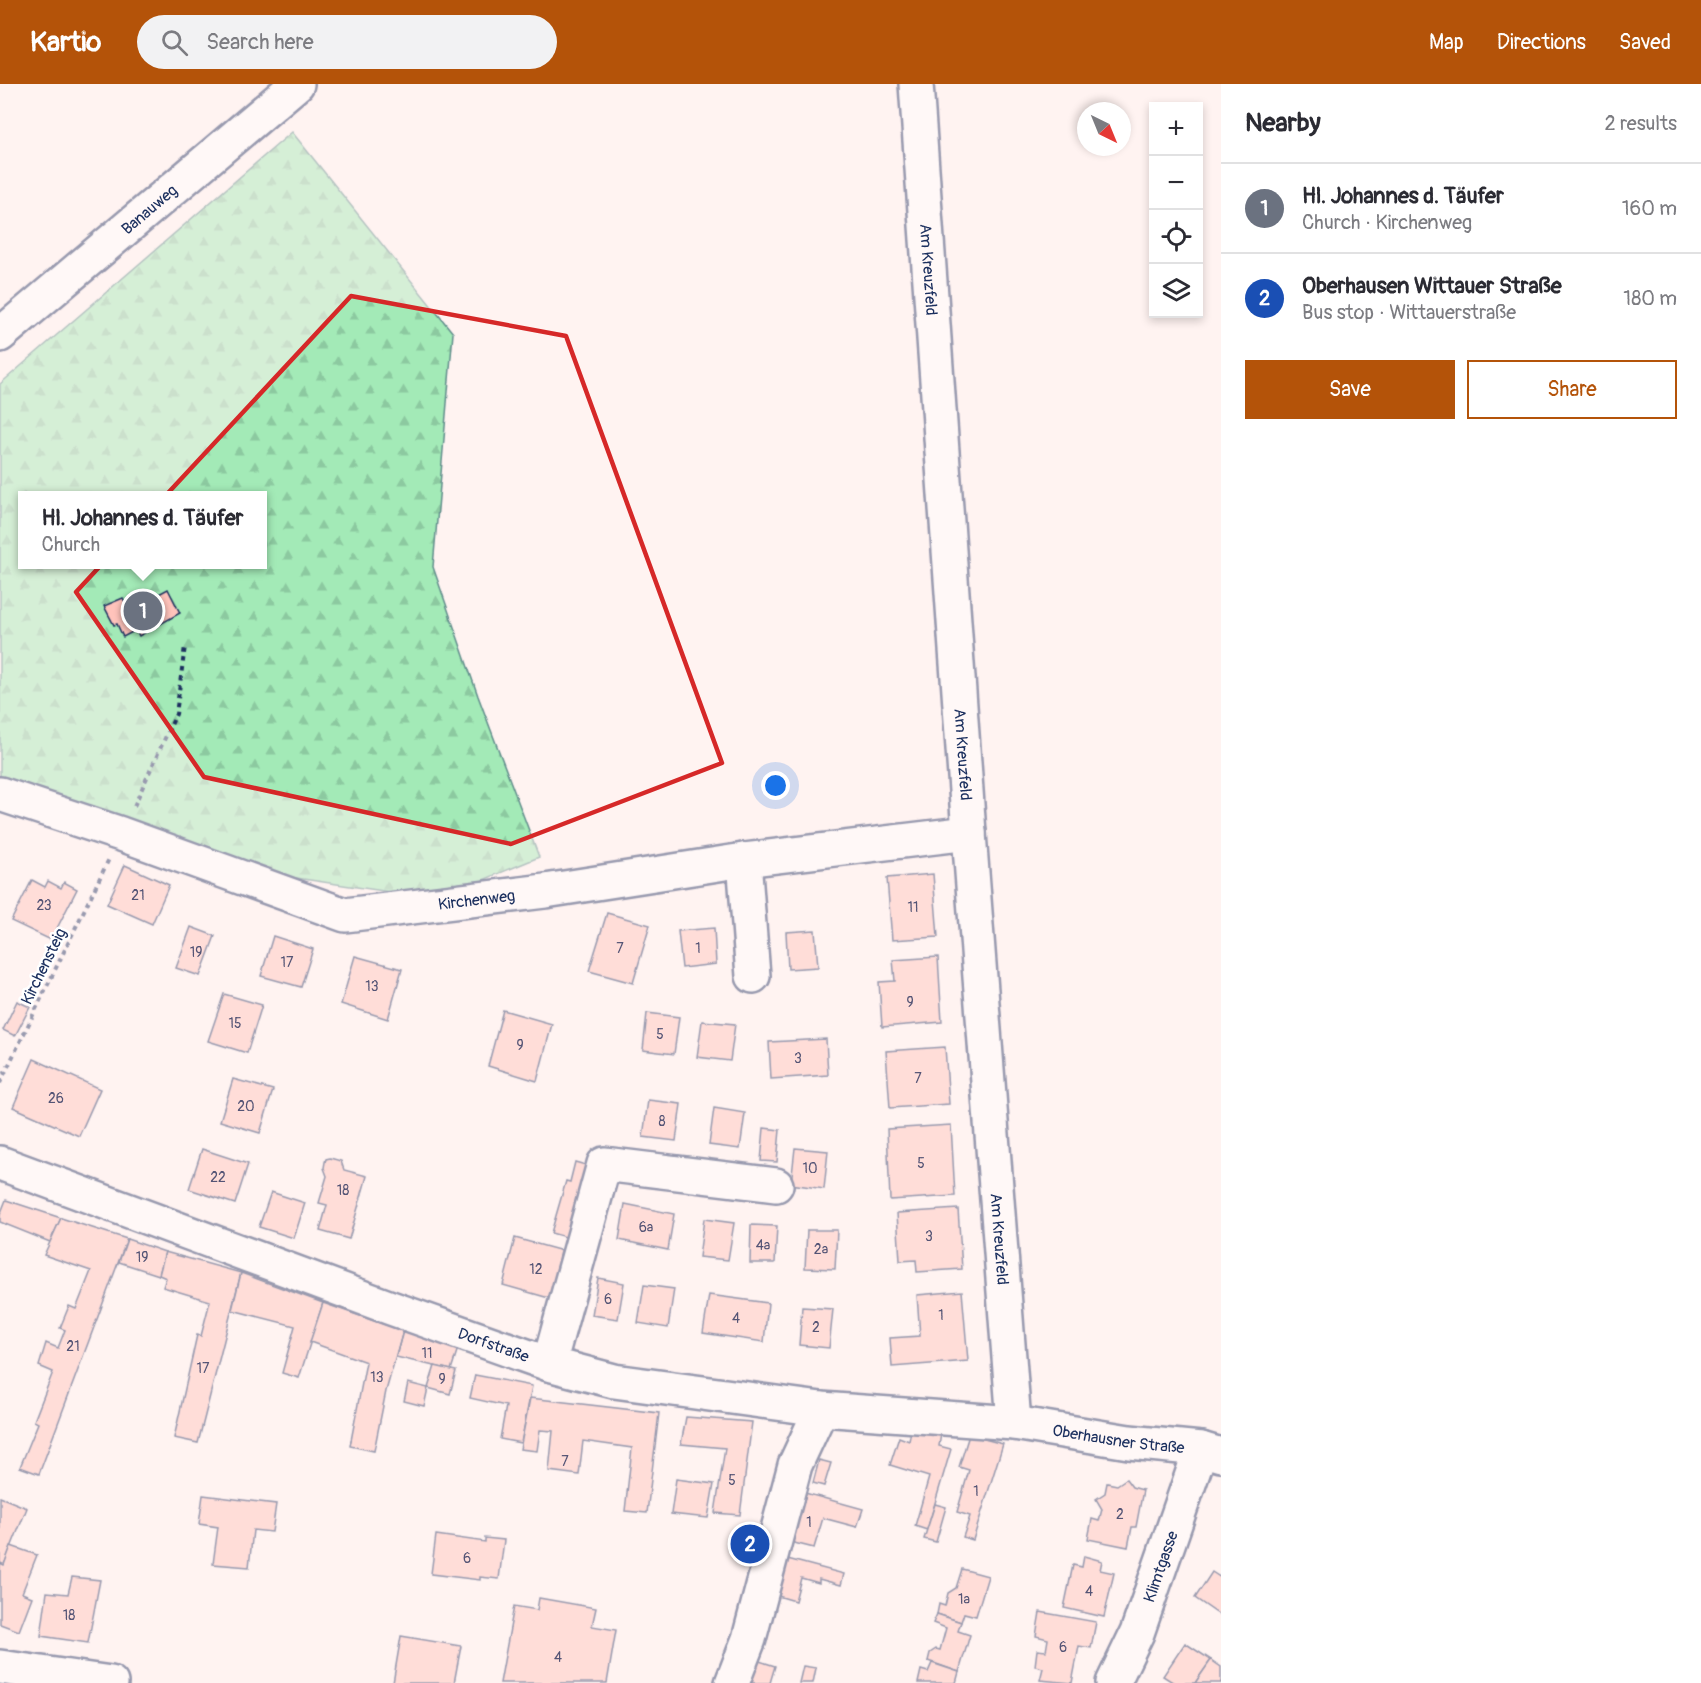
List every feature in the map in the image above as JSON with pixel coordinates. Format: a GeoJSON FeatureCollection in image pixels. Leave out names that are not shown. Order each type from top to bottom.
{"type":"FeatureCollection","features":[{"type":"Feature","properties":{"kind":"street","name":"Banauweg"},"geometry":{"type":"LineString","coordinates":[[0,335],[297,84]]}},
{"type":"Feature","properties":{"kind":"street","name":"Am Kreuzfeld"},"geometry":{"type":"LineString","coordinates":[[916,84],[969,833],[1014,1423]]}},
{"type":"Feature","properties":{"kind":"street","name":"Kirchenweg"},"geometry":{"type":"LineString","coordinates":[[0,794],[115,847],[345,915],[545,891],[744,860],[969,833]]}},
{"type":"Feature","properties":{"kind":"street"},"geometry":{"type":"LineString","coordinates":[[744,860],[753,976]]}},
{"type":"Feature","properties":{"kind":"street","name":"Dorfstraße"},"geometry":{"type":"LineString","coordinates":[[0,1163],[380,1304],[549,1364],[614,1381],[821,1409],[1014,1423]]}},
{"type":"Feature","properties":{"kind":"street"},"geometry":{"type":"LineString","coordinates":[[549,1364],[604,1164],[776,1185]]}},
{"type":"Feature","properties":{"kind":"street"},"geometry":{"type":"LineString","coordinates":[[732,1683],[749,1639],[795,1465],[821,1409]]}},
{"type":"Feature","properties":{"kind":"street","name":"Oberhausner Straße"},"geometry":{"type":"LineString","coordinates":[[1014,1423],[1129,1442],[1211,1452]]}},
{"type":"Feature","properties":{"kind":"street","name":"Klimtgasse"},"geometry":{"type":"LineString","coordinates":[[1113,1683],[1137,1633],[1211,1452]]}},
{"type":"Feature","properties":{"kind":"street"},"geometry":{"type":"LineString","coordinates":[[0,1667],[111,1683]]}},
{"type":"Feature","properties":{"kind":"path","name":"Kirchensteig"},"geometry":{"type":"LineString","coordinates":[[0,1083],[115,847],[176,714],[185,646]]}},
{"type":"Feature","properties":{"kind":"highlighted area"},"geometry":{"type":"Polygon","coordinates":[[[351,296],[566,336],[722,763],[511,844],[204,777],[76,592],[351,296]]]}},
{"type":"Feature","properties":{"kind":"green space"},"geometry":{"type":"Polygon","coordinates":[[[292,132],[453,333],[433,567],[478,696],[539,857],[437,899],[263,873],[0,780],[0,384],[292,132]]]}},
{"type":"Feature","properties":{"kind":"building"},"geometry":{"type":"Polygon","coordinates":[[[168,589],[180,613],[139,636],[136,630],[123,637],[104,606],[123,598],[129,610],[168,589]]]}},
{"type":"Feature","properties":{"kind":"building"},"geometry":{"type":"Polygon","coordinates":[[[125,865],[169,885],[152,924],[107,904],[125,865]]]}},
{"type":"Feature","properties":{"kind":"building"},"geometry":{"type":"Polygon","coordinates":[[[933,874],[938,937],[892,940],[887,878],[933,874]]]}},
{"type":"Feature","properties":{"kind":"building"},"geometry":{"type":"Polygon","coordinates":[[[32,880],[45,887],[48,881],[61,888],[64,882],[77,889],[51,940],[11,921],[32,880]]]}},
{"type":"Feature","properties":{"kind":"building"},"geometry":{"type":"Polygon","coordinates":[[[607,913],[650,925],[633,983],[589,971],[607,913]]]}},
{"type":"Feature","properties":{"kind":"building"},"geometry":{"type":"Polygon","coordinates":[[[191,927],[215,936],[200,976],[176,968],[191,927]]]}},
{"type":"Feature","properties":{"kind":"building"},"geometry":{"type":"Polygon","coordinates":[[[714,928],[716,964],[682,968],[678,931],[714,928]]]}},
{"type":"Feature","properties":{"kind":"building"},"geometry":{"type":"Polygon","coordinates":[[[815,930],[818,967],[788,969],[786,932],[815,930]]]}},
{"type":"Feature","properties":{"kind":"building"},"geometry":{"type":"Polygon","coordinates":[[[273,936],[313,949],[301,987],[261,976],[273,936]]]}},
{"type":"Feature","properties":{"kind":"building"},"geometry":{"type":"Polygon","coordinates":[[[355,956],[402,969],[388,1019],[341,1004],[355,956]]]}},
{"type":"Feature","properties":{"kind":"building"},"geometry":{"type":"Polygon","coordinates":[[[938,957],[942,1022],[882,1027],[879,982],[895,981],[893,960],[938,957]]]}},
{"type":"Feature","properties":{"kind":"building"},"geometry":{"type":"Polygon","coordinates":[[[224,994],[262,1005],[247,1053],[208,1041],[224,994]]]}},
{"type":"Feature","properties":{"kind":"building"},"geometry":{"type":"Polygon","coordinates":[[[17,1001],[30,1007],[15,1036],[3,1030],[17,1001]]]}},
{"type":"Feature","properties":{"kind":"building"},"geometry":{"type":"Polygon","coordinates":[[[503,1010],[552,1024],[537,1081],[488,1066],[503,1010]]]}},
{"type":"Feature","properties":{"kind":"building"},"geometry":{"type":"Polygon","coordinates":[[[647,1013],[679,1017],[674,1054],[643,1050],[647,1013]]]}},
{"type":"Feature","properties":{"kind":"building"},"geometry":{"type":"Polygon","coordinates":[[[702,1021],[735,1024],[730,1061],[697,1057],[702,1021]]]}},
{"type":"Feature","properties":{"kind":"building"},"geometry":{"type":"Polygon","coordinates":[[[826,1039],[828,1075],[771,1079],[769,1042],[826,1039]]]}},
{"type":"Feature","properties":{"kind":"building"},"geometry":{"type":"Polygon","coordinates":[[[945,1047],[949,1104],[890,1108],[886,1051],[945,1047]]]}},
{"type":"Feature","properties":{"kind":"building"},"geometry":{"type":"Polygon","coordinates":[[[34,1059],[100,1089],[79,1136],[13,1107],[34,1059]]]}},
{"type":"Feature","properties":{"kind":"building"},"geometry":{"type":"Polygon","coordinates":[[[233,1079],[273,1090],[260,1133],[220,1121],[233,1079]]]}},
{"type":"Feature","properties":{"kind":"building"},"geometry":{"type":"Polygon","coordinates":[[[648,1100],[681,1104],[676,1141],[643,1137],[648,1100]]]}},
{"type":"Feature","properties":{"kind":"building"},"geometry":{"type":"Polygon","coordinates":[[[714,1108],[745,1113],[740,1149],[709,1145],[714,1108]]]}},
{"type":"Feature","properties":{"kind":"building"},"geometry":{"type":"Polygon","coordinates":[[[951,1125],[955,1196],[890,1200],[887,1129],[951,1125]]]}},
{"type":"Feature","properties":{"kind":"building"},"geometry":{"type":"Polygon","coordinates":[[[764,1128],[780,1130],[777,1162],[761,1161],[764,1128]]]}},
{"type":"Feature","properties":{"kind":"building"},"geometry":{"type":"Polygon","coordinates":[[[795,1148],[828,1151],[824,1189],[791,1184],[795,1148]]]}},
{"type":"Feature","properties":{"kind":"building"},"geometry":{"type":"Polygon","coordinates":[[[202,1149],[248,1164],[235,1204],[189,1189],[202,1149]]]}},
{"type":"Feature","properties":{"kind":"building"},"geometry":{"type":"Polygon","coordinates":[[[330,1158],[341,1161],[344,1170],[367,1176],[349,1239],[320,1231],[327,1205],[319,1203],[327,1176],[324,1168],[325,1162],[330,1158]]]}},
{"type":"Feature","properties":{"kind":"building"},"geometry":{"type":"Polygon","coordinates":[[[575,1162],[593,1167],[573,1239],[551,1233],[566,1181],[570,1182],[575,1162]]]}},
{"type":"Feature","properties":{"kind":"building"},"geometry":{"type":"Polygon","coordinates":[[[271,1192],[305,1203],[294,1238],[259,1227],[271,1192]]]}},
{"type":"Feature","properties":{"kind":"building"},"geometry":{"type":"Polygon","coordinates":[[[6,1200],[61,1218],[50,1242],[0,1222],[0,1215],[6,1200]]]}},
{"type":"Feature","properties":{"kind":"building"},"geometry":{"type":"Polygon","coordinates":[[[625,1204],[674,1214],[668,1250],[619,1240],[625,1204]]]}},
{"type":"Feature","properties":{"kind":"building"},"geometry":{"type":"Polygon","coordinates":[[[958,1209],[962,1269],[917,1272],[916,1260],[900,1261],[897,1213],[958,1209]]]}},
{"type":"Feature","properties":{"kind":"building"},"geometry":{"type":"Polygon","coordinates":[[[61,1218],[127,1239],[39,1474],[20,1467],[38,1423],[34,1421],[53,1372],[39,1366],[46,1343],[58,1348],[65,1330],[60,1328],[69,1306],[76,1309],[91,1271],[44,1255],[61,1218]]]}},
{"type":"Feature","properties":{"kind":"building"},"geometry":{"type":"Polygon","coordinates":[[[704,1219],[734,1223],[728,1260],[699,1257],[704,1219]]]}},
{"type":"Feature","properties":{"kind":"building"},"geometry":{"type":"Polygon","coordinates":[[[751,1225],[777,1226],[775,1263],[750,1263],[751,1225]]]}},
{"type":"Feature","properties":{"kind":"building"},"geometry":{"type":"Polygon","coordinates":[[[807,1230],[837,1230],[835,1269],[805,1268],[807,1230]]]}},
{"type":"Feature","properties":{"kind":"building"},"geometry":{"type":"Polygon","coordinates":[[[515,1238],[570,1253],[556,1300],[503,1285],[515,1238]]]}},
{"type":"Feature","properties":{"kind":"building"},"geometry":{"type":"Polygon","coordinates":[[[127,1239],[165,1252],[159,1275],[119,1262],[127,1239]]]}},
{"type":"Feature","properties":{"kind":"building"},"geometry":{"type":"Polygon","coordinates":[[[165,1252],[241,1273],[198,1443],[174,1438],[197,1335],[201,1336],[210,1301],[163,1287],[166,1278],[159,1275],[165,1252]]]}},
{"type":"Feature","properties":{"kind":"building"},"geometry":{"type":"Polygon","coordinates":[[[241,1273],[323,1303],[299,1378],[282,1373],[295,1326],[232,1310],[241,1273]]]}},
{"type":"Feature","properties":{"kind":"building"},"geometry":{"type":"Polygon","coordinates":[[[598,1278],[624,1283],[618,1319],[592,1315],[598,1278]]]}},
{"type":"Feature","properties":{"kind":"building"},"geometry":{"type":"Polygon","coordinates":[[[644,1285],[674,1289],[668,1328],[638,1323],[644,1285]]]}},
{"type":"Feature","properties":{"kind":"building"},"geometry":{"type":"Polygon","coordinates":[[[962,1291],[968,1361],[892,1367],[890,1338],[920,1336],[917,1295],[962,1291]]]}},
{"type":"Feature","properties":{"kind":"building"},"geometry":{"type":"Polygon","coordinates":[[[709,1295],[768,1303],[764,1342],[703,1333],[709,1295]]]}},
{"type":"Feature","properties":{"kind":"building"},"geometry":{"type":"Polygon","coordinates":[[[323,1303],[403,1331],[386,1391],[374,1451],[350,1446],[366,1362],[310,1342],[323,1303]]]}},
{"type":"Feature","properties":{"kind":"building"},"geometry":{"type":"Polygon","coordinates":[[[802,1307],[833,1309],[829,1348],[799,1345],[802,1307]]]}},
{"type":"Feature","properties":{"kind":"building"},"geometry":{"type":"Polygon","coordinates":[[[403,1331],[458,1348],[451,1370],[396,1357],[403,1331]]]}},
{"type":"Feature","properties":{"kind":"building"},"geometry":{"type":"Polygon","coordinates":[[[435,1366],[456,1371],[450,1394],[428,1388],[435,1366]]]}},
{"type":"Feature","properties":{"kind":"building"},"geometry":{"type":"Polygon","coordinates":[[[475,1375],[532,1386],[521,1443],[500,1439],[506,1406],[470,1398],[475,1375]]]}},
{"type":"Feature","properties":{"kind":"building"},"geometry":{"type":"Polygon","coordinates":[[[408,1383],[428,1388],[424,1406],[404,1401],[408,1383]]]}},
{"type":"Feature","properties":{"kind":"building"},"geometry":{"type":"Polygon","coordinates":[[[530,1398],[659,1413],[647,1513],[625,1511],[632,1448],[583,1441],[579,1475],[549,1471],[553,1431],[540,1430],[537,1451],[520,1449],[530,1398]]]}},
{"type":"Feature","properties":{"kind":"building"},"geometry":{"type":"Polygon","coordinates":[[[686,1417],[752,1422],[740,1515],[715,1513],[725,1448],[681,1444],[686,1417]]]}},
{"type":"Feature","properties":{"kind":"building"},"geometry":{"type":"Polygon","coordinates":[[[912,1426],[941,1434],[939,1446],[951,1449],[927,1530],[915,1526],[929,1477],[890,1465],[899,1437],[909,1441],[912,1426]]]}},
{"type":"Feature","properties":{"kind":"building"},"geometry":{"type":"Polygon","coordinates":[[[969,1435],[1003,1444],[973,1540],[963,1537],[970,1516],[957,1512],[969,1470],[959,1467],[969,1435]]]}},
{"type":"Feature","properties":{"kind":"building"},"geometry":{"type":"Polygon","coordinates":[[[819,1460],[831,1463],[824,1486],[813,1483],[819,1460]]]}},
{"type":"Feature","properties":{"kind":"building"},"geometry":{"type":"Polygon","coordinates":[[[676,1479],[714,1484],[708,1518],[671,1514],[676,1479]]]}},
{"type":"Feature","properties":{"kind":"building"},"geometry":{"type":"Polygon","coordinates":[[[1126,1479],[1132,1487],[1143,1490],[1136,1527],[1132,1527],[1128,1547],[1088,1539],[1092,1519],[1099,1521],[1102,1509],[1096,1499],[1105,1493],[1107,1483],[1117,1485],[1126,1479]]]}},
{"type":"Feature","properties":{"kind":"building"},"geometry":{"type":"Polygon","coordinates":[[[805,1493],[863,1509],[857,1527],[823,1518],[814,1548],[790,1542],[805,1493]]]}},
{"type":"Feature","properties":{"kind":"building"},"geometry":{"type":"Polygon","coordinates":[[[203,1495],[276,1504],[272,1532],[253,1530],[249,1567],[213,1564],[218,1527],[199,1524],[203,1495]]]}},
{"type":"Feature","properties":{"kind":"building"},"geometry":{"type":"Polygon","coordinates":[[[0,1497],[27,1508],[4,1565],[0,1563],[0,1497]]]}},
{"type":"Feature","properties":{"kind":"building"},"geometry":{"type":"Polygon","coordinates":[[[935,1504],[946,1507],[936,1542],[924,1539],[935,1504]]]}},
{"type":"Feature","properties":{"kind":"building"},"geometry":{"type":"Polygon","coordinates":[[[436,1535],[485,1542],[485,1538],[504,1540],[499,1579],[480,1577],[480,1580],[431,1574],[436,1535]]]}},
{"type":"Feature","properties":{"kind":"building"},"geometry":{"type":"Polygon","coordinates":[[[11,1546],[37,1555],[22,1593],[32,1597],[19,1631],[0,1624],[0,1563],[4,1565],[11,1546]]]}},
{"type":"Feature","properties":{"kind":"building"},"geometry":{"type":"Polygon","coordinates":[[[1084,1556],[1102,1561],[1100,1570],[1114,1573],[1104,1617],[1064,1608],[1073,1565],[1082,1567],[1084,1556]]]}},
{"type":"Feature","properties":{"kind":"building"},"geometry":{"type":"Polygon","coordinates":[[[780,1557],[844,1574],[841,1585],[819,1579],[819,1583],[801,1578],[795,1601],[771,1594],[780,1557]]]}},
{"type":"Feature","properties":{"kind":"building"},"geometry":{"type":"Polygon","coordinates":[[[962,1569],[988,1576],[976,1616],[964,1613],[961,1622],[937,1614],[939,1604],[945,1606],[948,1593],[956,1588],[962,1569]]]}},
{"type":"Feature","properties":{"kind":"building"},"geometry":{"type":"Polygon","coordinates":[[[1212,1572],[1221,1578],[1221,1616],[1195,1598],[1212,1572]]]}},
{"type":"Feature","properties":{"kind":"building"},"geometry":{"type":"Polygon","coordinates":[[[72,1577],[100,1580],[88,1643],[41,1636],[47,1592],[68,1594],[72,1577]]]}},
{"type":"Feature","properties":{"kind":"building"},"geometry":{"type":"Polygon","coordinates":[[[539,1598],[596,1608],[592,1626],[616,1630],[607,1683],[500,1683],[514,1606],[537,1610],[539,1598]]]}},
{"type":"Feature","properties":{"kind":"building"},"geometry":{"type":"Polygon","coordinates":[[[1040,1612],[1096,1622],[1091,1648],[1079,1646],[1072,1683],[1040,1680],[1043,1668],[1035,1666],[1037,1650],[1046,1651],[1048,1639],[1036,1636],[1040,1612]]]}},
{"type":"Feature","properties":{"kind":"building"},"geometry":{"type":"Polygon","coordinates":[[[937,1614],[961,1622],[958,1631],[970,1635],[959,1672],[928,1661],[930,1653],[936,1649],[940,1650],[946,1628],[933,1623],[937,1614]]]}},
{"type":"Feature","properties":{"kind":"building"},"geometry":{"type":"Polygon","coordinates":[[[401,1636],[461,1646],[454,1683],[393,1683],[401,1636]]]}},
{"type":"Feature","properties":{"kind":"building"},"geometry":{"type":"Polygon","coordinates":[[[1185,1643],[1211,1660],[1195,1683],[1174,1683],[1163,1676],[1185,1643]]]}},
{"type":"Feature","properties":{"kind":"building"},"geometry":{"type":"Polygon","coordinates":[[[750,1658],[775,1666],[770,1683],[743,1683],[750,1658]]]}},
{"type":"Feature","properties":{"kind":"building"},"geometry":{"type":"Polygon","coordinates":[[[1211,1660],[1221,1667],[1221,1683],[1195,1683],[1211,1660]]]}},
{"type":"Feature","properties":{"kind":"building"},"geometry":{"type":"Polygon","coordinates":[[[932,1663],[959,1672],[956,1683],[918,1683],[921,1670],[928,1672],[932,1663]]]}},
{"type":"Feature","properties":{"kind":"building"},"geometry":{"type":"Polygon","coordinates":[[[803,1666],[816,1668],[813,1683],[799,1683],[803,1666]]]}},
{"type":"Feature","properties":{"kind":"place","name":"Hl. Johannes d. Täufer"},"geometry":{"type":"Point","coordinates":[143,611]}},
{"type":"Feature","properties":{"kind":"place","name":"Oberhausen Wittauer Straße"},"geometry":{"type":"Point","coordinates":[750,1544]}}]}
